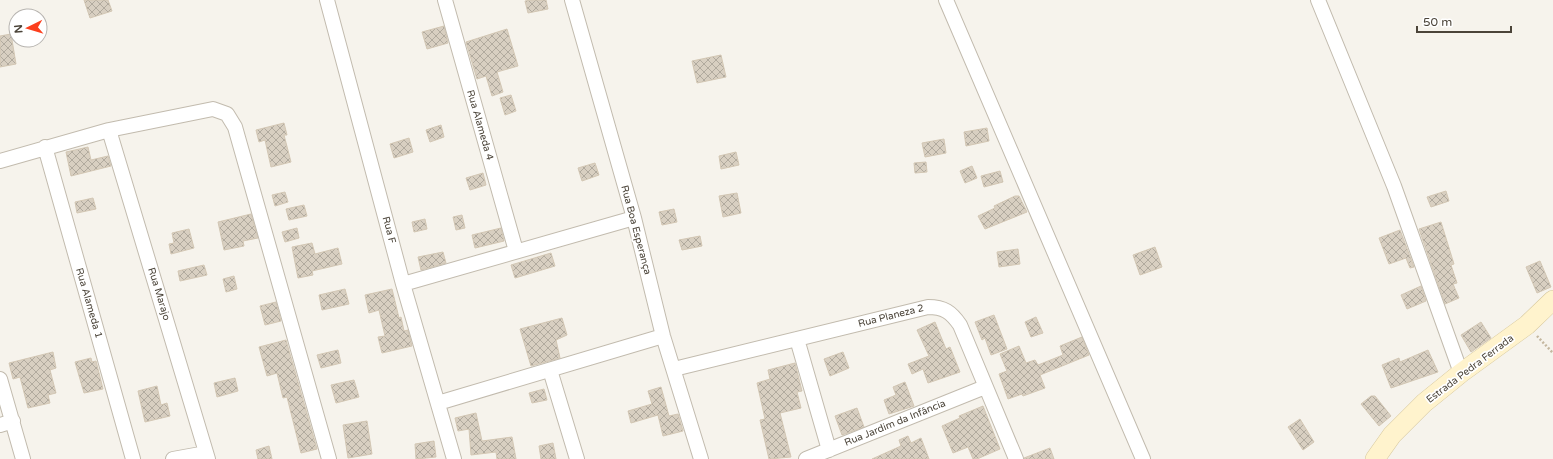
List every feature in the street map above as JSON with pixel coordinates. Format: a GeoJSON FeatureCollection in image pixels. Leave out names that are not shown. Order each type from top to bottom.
{"type":"FeatureCollection","features":[{"type":"Feature","properties":{"kind":"street","name":"Rua F"},"geometry":{"type":"LineString","coordinates":[[327,0],[403,284],[454,459]]}},
{"type":"Feature","properties":{"kind":"street","name":"Rua Alameda 4"},"geometry":{"type":"LineString","coordinates":[[445,0],[516,251]]}},
{"type":"Feature","properties":{"kind":"street","name":"Rua Boa Esperança"},"geometry":{"type":"LineString","coordinates":[[572,0],[634,218],[663,336],[701,459]]}},
{"type":"Feature","properties":{"kind":"street"},"geometry":{"type":"LineString","coordinates":[[946,0],[1143,459]]}},
{"type":"Feature","properties":{"kind":"street"},"geometry":{"type":"LineString","coordinates":[[1318,0],[1394,186],[1461,373]]}},
{"type":"Feature","properties":{"kind":"street"},"geometry":{"type":"LineString","coordinates":[[0,161],[109,130],[213,109],[227,114],[236,127],[329,459]]}},
{"type":"Feature","properties":{"kind":"street","name":"Rua Marajo"},"geometry":{"type":"LineString","coordinates":[[109,130],[207,456]]}},
{"type":"Feature","properties":{"kind":"street","name":"Rua Alameda 1"},"geometry":{"type":"LineString","coordinates":[[45,147],[133,459]]}},
{"type":"Feature","properties":{"kind":"street"},"geometry":{"type":"LineString","coordinates":[[403,284],[634,218]]}},
{"type":"Feature","properties":{"kind":"street","name":"Estrada Pedra Ferrada"},"geometry":{"type":"LineString","coordinates":[[1375,459],[1392,435],[1424,404],[1461,373],[1527,325],[1553,300]]}},
{"type":"Feature","properties":{"kind":"street","name":"Rua Planeza 2"},"geometry":{"type":"LineString","coordinates":[[674,369],[928,307],[940,307],[949,311],[960,325],[1016,459]]}},
{"type":"Feature","properties":{"kind":"street"},"geometry":{"type":"LineString","coordinates":[[438,403],[663,336]]}},
{"type":"Feature","properties":{"kind":"street"},"geometry":{"type":"LineString","coordinates":[[797,339],[829,450]]}},
{"type":"Feature","properties":{"kind":"street"},"geometry":{"type":"LineString","coordinates":[[550,370],[577,459]]}},
{"type":"Feature","properties":{"kind":"street"},"geometry":{"type":"LineString","coordinates":[[0,379],[6,423],[23,459]]}},
{"type":"Feature","properties":{"kind":"street","name":"Rua Jardim da Infância"},"geometry":{"type":"LineString","coordinates":[[806,459],[985,387]]}},
{"type":"Feature","properties":{"kind":"street"},"geometry":{"type":"LineString","coordinates":[[173,459],[207,456]]}},
{"type":"Feature","properties":{"kind":"path"},"geometry":{"type":"LineString","coordinates":[[1527,325],[1553,353]]}},
{"type":"Feature","properties":{"kind":"building"},"geometry":{"type":"Polygon","coordinates":[[[84,0],[108,0],[112,11],[90,18],[84,0]]]}},
{"type":"Feature","properties":{"kind":"building"},"geometry":{"type":"Polygon","coordinates":[[[546,0],[548,9],[528,13],[525,1],[546,0]]]}},
{"type":"Feature","properties":{"kind":"building"},"geometry":{"type":"Polygon","coordinates":[[[444,26],[448,43],[427,49],[422,32],[444,26]]]}},
{"type":"Feature","properties":{"kind":"building"},"geometry":{"type":"Polygon","coordinates":[[[507,29],[518,66],[497,72],[503,92],[492,96],[486,76],[477,79],[466,42],[507,29]]]}},
{"type":"Feature","properties":{"kind":"building"},"geometry":{"type":"Polygon","coordinates":[[[8,35],[8,48],[13,48],[16,64],[0,67],[0,36],[8,35]]]}},
{"type":"Feature","properties":{"kind":"building"},"geometry":{"type":"Polygon","coordinates":[[[721,55],[726,77],[697,83],[692,61],[721,55]]]}},
{"type":"Feature","properties":{"kind":"building"},"geometry":{"type":"Polygon","coordinates":[[[511,95],[516,111],[505,115],[500,98],[511,95]]]}},
{"type":"Feature","properties":{"kind":"building"},"geometry":{"type":"Polygon","coordinates":[[[284,123],[287,135],[284,135],[291,162],[271,167],[265,140],[259,142],[256,130],[284,123]]]}},
{"type":"Feature","properties":{"kind":"building"},"geometry":{"type":"Polygon","coordinates":[[[441,125],[444,137],[430,142],[426,130],[441,125]]]}},
{"type":"Feature","properties":{"kind":"building"},"geometry":{"type":"Polygon","coordinates":[[[987,128],[989,141],[966,146],[964,132],[987,128]]]}},
{"type":"Feature","properties":{"kind":"building"},"geometry":{"type":"Polygon","coordinates":[[[409,138],[413,152],[394,158],[390,144],[409,138]]]}},
{"type":"Feature","properties":{"kind":"building"},"geometry":{"type":"Polygon","coordinates":[[[944,139],[946,153],[925,157],[922,143],[944,139]]]}},
{"type":"Feature","properties":{"kind":"building"},"geometry":{"type":"Polygon","coordinates":[[[88,147],[91,160],[108,156],[111,166],[71,176],[66,152],[88,147]]]}},
{"type":"Feature","properties":{"kind":"building"},"geometry":{"type":"Polygon","coordinates":[[[736,152],[739,165],[721,169],[719,156],[736,152]]]}},
{"type":"Feature","properties":{"kind":"building"},"geometry":{"type":"Polygon","coordinates":[[[926,162],[927,172],[915,173],[914,163],[926,162]]]}},
{"type":"Feature","properties":{"kind":"building"},"geometry":{"type":"Polygon","coordinates":[[[595,163],[599,175],[582,181],[578,168],[595,163]]]}},
{"type":"Feature","properties":{"kind":"building"},"geometry":{"type":"Polygon","coordinates":[[[972,166],[977,178],[965,183],[960,171],[972,166]]]}},
{"type":"Feature","properties":{"kind":"building"},"geometry":{"type":"Polygon","coordinates":[[[1000,171],[1003,182],[984,187],[981,176],[1000,171]]]}},
{"type":"Feature","properties":{"kind":"building"},"geometry":{"type":"Polygon","coordinates":[[[483,173],[486,185],[470,190],[466,178],[483,173]]]}},
{"type":"Feature","properties":{"kind":"building"},"geometry":{"type":"Polygon","coordinates":[[[1446,191],[1449,201],[1431,207],[1427,197],[1446,191]]]}},
{"type":"Feature","properties":{"kind":"building"},"geometry":{"type":"Polygon","coordinates":[[[285,192],[288,202],[275,206],[272,195],[285,192]]]}},
{"type":"Feature","properties":{"kind":"building"},"geometry":{"type":"Polygon","coordinates":[[[737,193],[741,213],[723,217],[719,196],[737,193]]]}},
{"type":"Feature","properties":{"kind":"building"},"geometry":{"type":"Polygon","coordinates":[[[1015,196],[1019,196],[1027,212],[985,229],[978,216],[1015,196]]]}},
{"type":"Feature","properties":{"kind":"building"},"geometry":{"type":"Polygon","coordinates":[[[93,198],[96,209],[77,213],[75,202],[93,198]]]}},
{"type":"Feature","properties":{"kind":"building"},"geometry":{"type":"Polygon","coordinates":[[[304,205],[307,216],[289,220],[286,209],[304,205]]]}},
{"type":"Feature","properties":{"kind":"building"},"geometry":{"type":"Polygon","coordinates":[[[674,209],[677,222],[662,225],[659,212],[674,209]]]}},
{"type":"Feature","properties":{"kind":"building"},"geometry":{"type":"Polygon","coordinates":[[[251,214],[258,238],[243,241],[244,246],[224,250],[218,222],[251,214]]]}},
{"type":"Feature","properties":{"kind":"building"},"geometry":{"type":"Polygon","coordinates":[[[462,215],[465,228],[456,230],[453,217],[462,215]]]}},
{"type":"Feature","properties":{"kind":"building"},"geometry":{"type":"Polygon","coordinates":[[[425,219],[427,229],[414,232],[412,222],[425,219]]]}},
{"type":"Feature","properties":{"kind":"building"},"geometry":{"type":"Polygon","coordinates":[[[1441,222],[1454,264],[1451,265],[1457,283],[1453,284],[1459,298],[1445,304],[1419,229],[1441,222]]]}},
{"type":"Feature","properties":{"kind":"building"},"geometry":{"type":"Polygon","coordinates":[[[297,228],[299,238],[285,242],[282,232],[297,228]]]}},
{"type":"Feature","properties":{"kind":"building"},"geometry":{"type":"Polygon","coordinates":[[[501,228],[504,241],[475,248],[472,235],[501,228]]]}},
{"type":"Feature","properties":{"kind":"building"},"geometry":{"type":"Polygon","coordinates":[[[189,229],[194,248],[171,254],[169,244],[174,243],[172,233],[189,229]]]}},
{"type":"Feature","properties":{"kind":"building"},"geometry":{"type":"Polygon","coordinates":[[[1400,230],[1414,267],[1410,268],[1406,258],[1389,264],[1379,238],[1400,230]]]}},
{"type":"Feature","properties":{"kind":"building"},"geometry":{"type":"Polygon","coordinates":[[[700,236],[702,246],[682,250],[679,240],[700,236]]]}},
{"type":"Feature","properties":{"kind":"building"},"geometry":{"type":"Polygon","coordinates":[[[312,243],[315,254],[338,248],[342,264],[312,271],[313,275],[298,278],[292,247],[312,243]]]}},
{"type":"Feature","properties":{"kind":"building"},"geometry":{"type":"Polygon","coordinates":[[[1155,247],[1162,267],[1140,275],[1133,255],[1155,247]]]}},
{"type":"Feature","properties":{"kind":"building"},"geometry":{"type":"Polygon","coordinates":[[[1018,249],[1020,264],[999,267],[997,252],[1018,249]]]}},
{"type":"Feature","properties":{"kind":"building"},"geometry":{"type":"Polygon","coordinates":[[[443,252],[446,263],[421,270],[418,257],[443,252]]]}},
{"type":"Feature","properties":{"kind":"building"},"geometry":{"type":"Polygon","coordinates":[[[551,253],[555,266],[515,278],[511,265],[551,253]]]}},
{"type":"Feature","properties":{"kind":"building"},"geometry":{"type":"Polygon","coordinates":[[[1540,261],[1551,287],[1537,293],[1526,267],[1540,261]]]}},
{"type":"Feature","properties":{"kind":"building"},"geometry":{"type":"Polygon","coordinates":[[[204,265],[207,275],[180,281],[178,271],[204,265]]]}},
{"type":"Feature","properties":{"kind":"building"},"geometry":{"type":"Polygon","coordinates":[[[234,276],[237,289],[226,292],[223,279],[234,276]]]}},
{"type":"Feature","properties":{"kind":"building"},"geometry":{"type":"Polygon","coordinates":[[[1421,286],[1426,301],[1407,309],[1401,295],[1421,286]]]}},
{"type":"Feature","properties":{"kind":"building"},"geometry":{"type":"Polygon","coordinates":[[[345,289],[349,304],[322,310],[319,295],[345,289]]]}},
{"type":"Feature","properties":{"kind":"building"},"geometry":{"type":"Polygon","coordinates":[[[392,289],[399,318],[401,317],[404,331],[408,330],[412,346],[382,353],[378,337],[385,336],[379,310],[369,313],[365,295],[392,289]]]}},
{"type":"Feature","properties":{"kind":"building"},"geometry":{"type":"Polygon","coordinates":[[[276,302],[281,321],[265,325],[260,306],[276,302]]]}},
{"type":"Feature","properties":{"kind":"building"},"geometry":{"type":"Polygon","coordinates":[[[994,315],[1007,349],[991,355],[985,338],[982,340],[975,322],[994,315]]]}},
{"type":"Feature","properties":{"kind":"building"},"geometry":{"type":"Polygon","coordinates":[[[1036,317],[1043,333],[1031,337],[1025,322],[1036,317]]]}},
{"type":"Feature","properties":{"kind":"building"},"geometry":{"type":"Polygon","coordinates":[[[562,318],[567,335],[556,340],[560,358],[531,366],[520,329],[562,318]]]}},
{"type":"Feature","properties":{"kind":"building"},"geometry":{"type":"Polygon","coordinates":[[[935,322],[946,349],[950,347],[960,372],[928,383],[923,369],[912,374],[908,364],[929,356],[917,330],[935,322]]]}},
{"type":"Feature","properties":{"kind":"building"},"geometry":{"type":"Polygon","coordinates":[[[1481,322],[1491,338],[1471,352],[1461,335],[1481,322]]]}},
{"type":"Feature","properties":{"kind":"building"},"geometry":{"type":"Polygon","coordinates":[[[1082,337],[1089,355],[1040,375],[1045,388],[1023,396],[1022,394],[1008,399],[999,374],[1007,371],[1000,354],[1019,346],[1026,363],[1035,360],[1038,365],[1063,355],[1060,346],[1082,337]]]}},
{"type":"Feature","properties":{"kind":"building"},"geometry":{"type":"Polygon","coordinates":[[[286,340],[317,449],[301,453],[287,397],[283,398],[277,373],[267,376],[259,347],[286,340]]]}},
{"type":"Feature","properties":{"kind":"building"},"geometry":{"type":"Polygon","coordinates":[[[338,350],[341,363],[321,368],[317,355],[338,350]]]}},
{"type":"Feature","properties":{"kind":"building"},"geometry":{"type":"Polygon","coordinates":[[[1428,350],[1438,372],[1391,388],[1382,365],[1399,358],[1400,362],[1428,350]]]}},
{"type":"Feature","properties":{"kind":"building"},"geometry":{"type":"Polygon","coordinates":[[[53,352],[56,368],[50,370],[56,393],[48,395],[50,403],[28,408],[20,377],[13,379],[9,363],[53,352]]]}},
{"type":"Feature","properties":{"kind":"building"},"geometry":{"type":"Polygon","coordinates":[[[843,352],[849,368],[830,376],[824,359],[843,352]]]}},
{"type":"Feature","properties":{"kind":"building"},"geometry":{"type":"Polygon","coordinates":[[[91,358],[92,362],[96,361],[103,389],[84,393],[75,362],[91,358]]]}},
{"type":"Feature","properties":{"kind":"building"},"geometry":{"type":"Polygon","coordinates":[[[795,363],[802,391],[797,392],[801,408],[780,413],[791,457],[769,459],[760,420],[765,419],[757,383],[770,379],[768,370],[795,363]]]}},
{"type":"Feature","properties":{"kind":"building"},"geometry":{"type":"Polygon","coordinates":[[[235,378],[238,391],[217,397],[214,383],[235,378]]]}},
{"type":"Feature","properties":{"kind":"building"},"geometry":{"type":"Polygon","coordinates":[[[354,380],[359,397],[336,403],[331,385],[354,380]]]}},
{"type":"Feature","properties":{"kind":"building"},"geometry":{"type":"Polygon","coordinates":[[[905,382],[914,406],[889,414],[884,400],[896,395],[893,387],[905,382]]]}},
{"type":"Feature","properties":{"kind":"building"},"geometry":{"type":"Polygon","coordinates":[[[157,386],[161,405],[167,403],[170,416],[145,422],[138,391],[157,386]]]}},
{"type":"Feature","properties":{"kind":"building"},"geometry":{"type":"Polygon","coordinates":[[[661,387],[669,416],[678,414],[683,431],[663,436],[658,415],[631,423],[628,411],[652,404],[648,391],[661,387]]]}},
{"type":"Feature","properties":{"kind":"building"},"geometry":{"type":"Polygon","coordinates":[[[544,389],[547,400],[532,403],[529,393],[544,389]]]}},
{"type":"Feature","properties":{"kind":"building"},"geometry":{"type":"Polygon","coordinates":[[[1371,396],[1375,396],[1391,416],[1379,426],[1361,404],[1371,396]]]}},
{"type":"Feature","properties":{"kind":"building"},"geometry":{"type":"Polygon","coordinates":[[[983,406],[1000,449],[977,459],[973,459],[968,447],[953,453],[942,426],[960,418],[959,416],[983,406]]]}},
{"type":"Feature","properties":{"kind":"building"},"geometry":{"type":"Polygon","coordinates":[[[857,408],[864,427],[842,435],[835,416],[857,408]]]}},
{"type":"Feature","properties":{"kind":"building"},"geometry":{"type":"Polygon","coordinates":[[[476,413],[482,441],[512,437],[516,459],[497,459],[496,452],[471,455],[469,429],[458,431],[455,418],[476,413]]]}},
{"type":"Feature","properties":{"kind":"building"},"geometry":{"type":"Polygon","coordinates":[[[1300,419],[1314,442],[1303,450],[1288,427],[1300,419]]]}},
{"type":"Feature","properties":{"kind":"building"},"geometry":{"type":"Polygon","coordinates":[[[367,421],[372,454],[348,458],[343,425],[367,421]]]}},
{"type":"Feature","properties":{"kind":"building"},"geometry":{"type":"Polygon","coordinates":[[[908,436],[911,443],[921,438],[929,459],[872,459],[901,446],[899,440],[908,436]]]}},
{"type":"Feature","properties":{"kind":"building"},"geometry":{"type":"Polygon","coordinates":[[[434,441],[436,457],[416,459],[415,444],[434,441]]]}},
{"type":"Feature","properties":{"kind":"building"},"geometry":{"type":"Polygon","coordinates":[[[553,443],[556,459],[541,459],[539,446],[553,443]]]}},
{"type":"Feature","properties":{"kind":"building"},"geometry":{"type":"Polygon","coordinates":[[[269,446],[272,459],[258,459],[256,450],[269,446]]]}},
{"type":"Feature","properties":{"kind":"building"},"geometry":{"type":"Polygon","coordinates":[[[1050,448],[1054,459],[1024,459],[1024,458],[1050,448]]]}}]}
